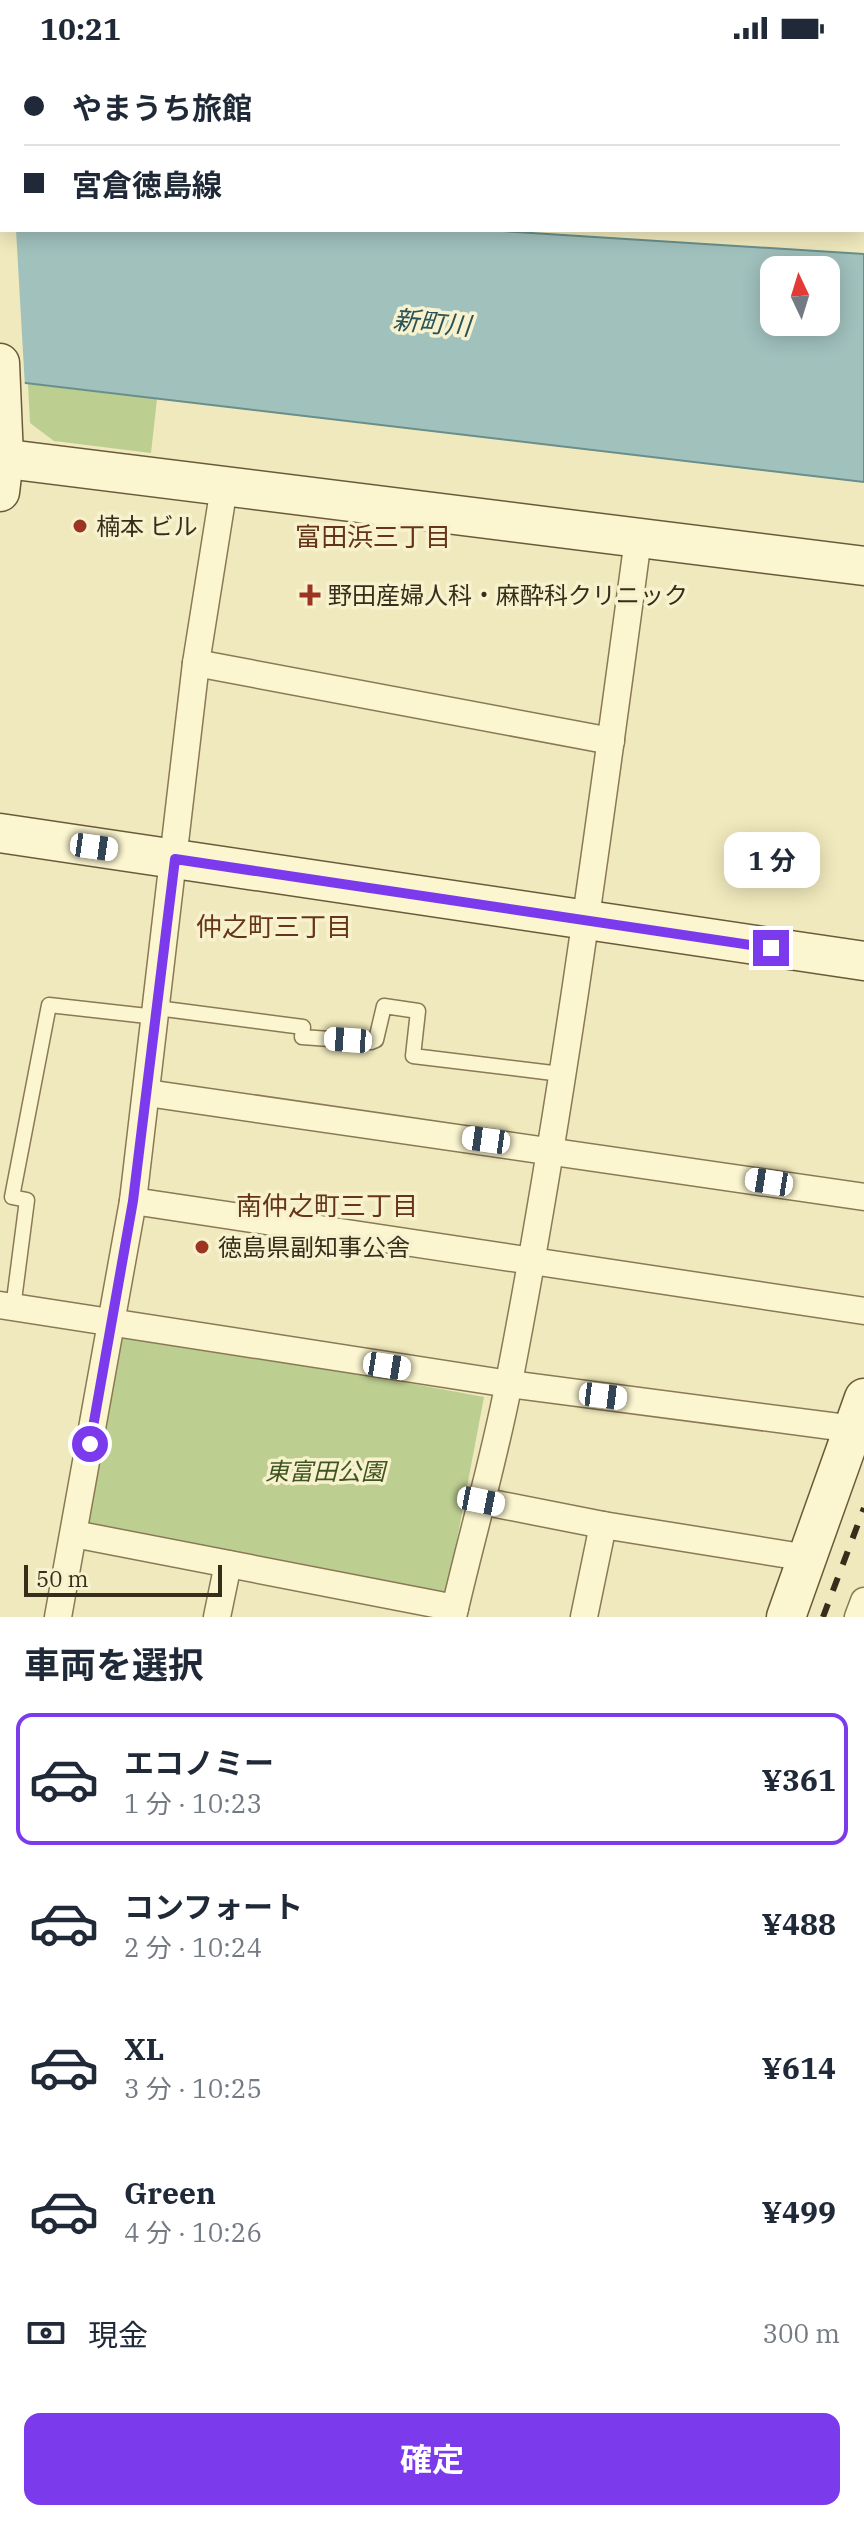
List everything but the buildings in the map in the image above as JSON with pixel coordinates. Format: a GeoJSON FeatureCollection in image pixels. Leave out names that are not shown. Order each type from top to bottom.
{"type":"FeatureCollection","features":[{"type":"Feature","properties":{"kind":"street"},"geometry":{"type":"LineString","coordinates":[[0,363],[3,416],[1,469],[224,487],[864,566]]}},
{"type":"Feature","properties":{"kind":"street"},"geometry":{"type":"LineString","coordinates":[[62,1616],[133,1201],[196,663],[224,487]]}},
{"type":"Feature","properties":{"kind":"street"},"geometry":{"type":"LineString","coordinates":[[74,1534],[454,1612],[509,1384],[561,1074],[638,539]]}},
{"type":"Feature","properties":{"kind":"street"},"geometry":{"type":"LineString","coordinates":[[196,663],[611,741]]}},
{"type":"Feature","properties":{"kind":"street"},"geometry":{"type":"LineString","coordinates":[[0,833],[864,961]]}},
{"type":"Feature","properties":{"kind":"street"},"geometry":{"type":"LineString","coordinates":[[147,1093],[864,1197]]}},
{"type":"Feature","properties":{"kind":"street"},"geometry":{"type":"LineString","coordinates":[[133,1201],[864,1311]]}},
{"type":"Feature","properties":{"kind":"street"},"geometry":{"type":"LineString","coordinates":[[7,1306],[509,1384],[859,1413],[786,1617]]}},
{"type":"Feature","properties":{"kind":"street"},"geometry":{"type":"LineString","coordinates":[[481,1501],[603,1525],[808,1558]]}},
{"type":"Feature","properties":{"kind":"street"},"geometry":{"type":"LineString","coordinates":[[584,1617],[603,1525]]}},
{"type":"Feature","properties":{"kind":"street"},"geometry":{"type":"LineString","coordinates":[[217,1617],[228,1564]]}},
{"type":"Feature","properties":{"kind":"street"},"geometry":{"type":"LineString","coordinates":[[858,1617],[864,1601]]}},
{"type":"Feature","properties":{"kind":"lane"},"geometry":{"type":"LineString","coordinates":[[7,1306],[27,1200],[12,1197],[49,1005],[303,1027],[302,1037],[371,1042],[376,1040],[384,1006],[418,1011],[413,1056],[561,1074]]}},
{"type":"Feature","properties":{"kind":"green space"},"geometry":{"type":"Polygon","coordinates":[[[28,384],[157,399],[151,453],[54,441],[30,423],[28,384]]]}},
{"type":"Feature","properties":{"kind":"green space","name":"東富田公園"},"geometry":{"type":"Polygon","coordinates":[[[119,1329],[484,1397],[446,1598],[81,1530],[119,1329]]]}},
{"type":"Feature","properties":{"kind":"water","name":"新町川"},"geometry":{"type":"Polygon","coordinates":[[[0,232],[518,232],[864,254],[864,482],[0,380],[0,232]]]}},
{"type":"Feature","properties":{"kind":"pier"},"geometry":{"type":"Polygon","coordinates":[[[0,232],[16,232],[25,387],[0,384],[0,232]]]}},
{"type":"Feature","properties":{"kind":"railway"},"geometry":{"type":"LineString","coordinates":[[823,1617],[864,1508]]}},
{"type":"Feature","properties":{"kind":"place","name":"楠本 ビル"},"geometry":{"type":"Point","coordinates":[80,526]}},
{"type":"Feature","properties":{"kind":"place","name":"野田産婦人科・麻酔科クリニック"},"geometry":{"type":"Point","coordinates":[310,595]}},
{"type":"Feature","properties":{"kind":"place","name":"徳島県副知事公舎"},"geometry":{"type":"Point","coordinates":[202,1247]}},
{"type":"Feature","properties":{"kind":"district","name":"富田浜三丁目"},"geometry":{"type":"Point","coordinates":[373,536]}},
{"type":"Feature","properties":{"kind":"district","name":"仲之町三丁目"},"geometry":{"type":"Point","coordinates":[274,926]}},
{"type":"Feature","properties":{"kind":"district","name":"南仲之町三丁目"},"geometry":{"type":"Point","coordinates":[327,1205]}},
{"type":"Feature","properties":{"kind":"route"},"geometry":{"type":"LineString","coordinates":[[90,1444],[133,1201],[175,859],[771,948]]}}]}
